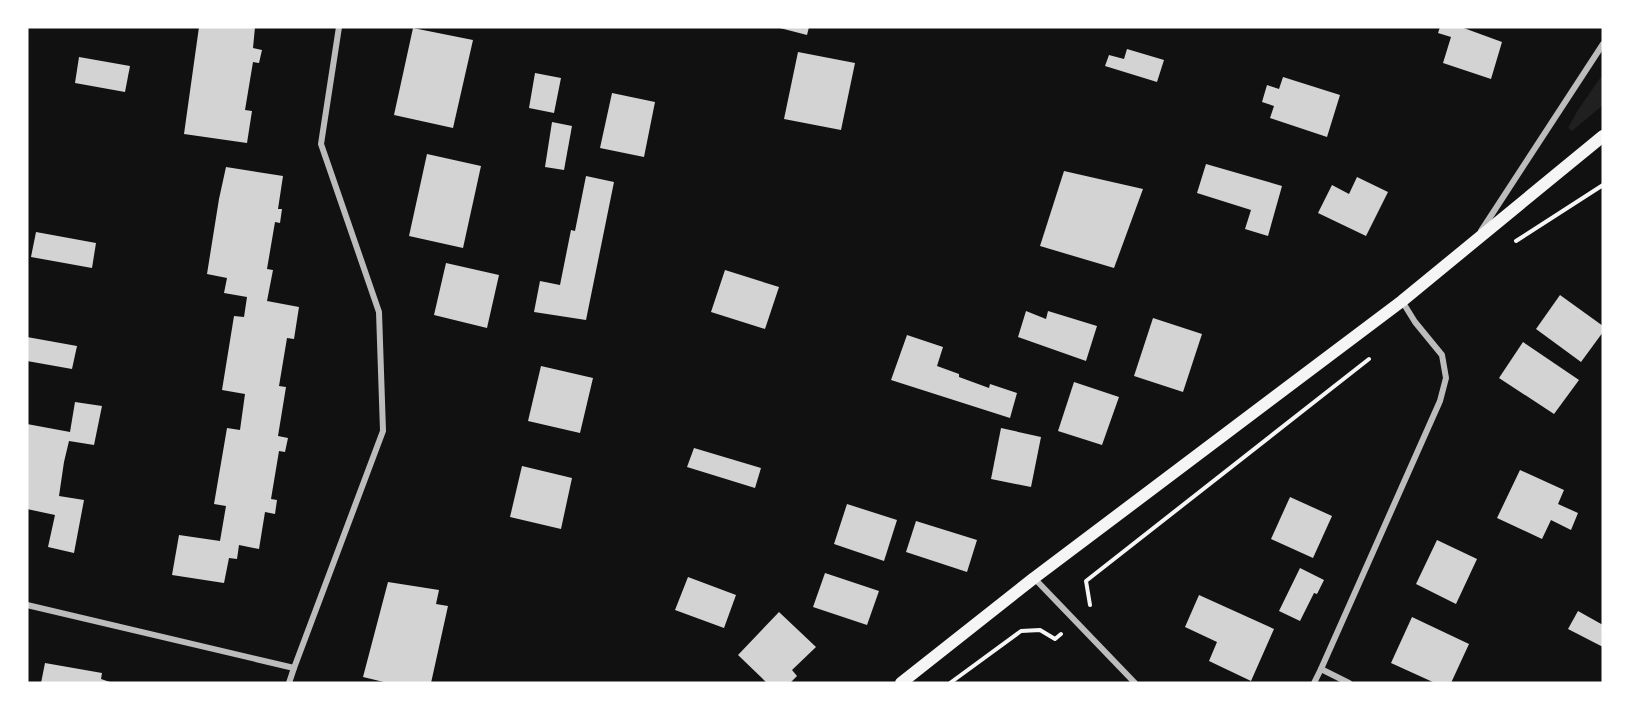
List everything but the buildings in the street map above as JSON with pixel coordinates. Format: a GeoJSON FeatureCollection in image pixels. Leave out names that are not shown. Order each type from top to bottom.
{"type":"FeatureCollection","features":[{"type":"Feature","properties":{"kind":"main road"},"geometry":{"type":"LineString","coordinates":[[901,683],[1034,578],[1402,301],[1603,136]]}},
{"type":"Feature","properties":{"kind":"street"},"geometry":{"type":"LineString","coordinates":[[289,683],[383,431],[379,312],[321,144],[339,27]]}},
{"type":"Feature","properties":{"kind":"street"},"geometry":{"type":"LineString","coordinates":[[1473,244],[1603,44]]}},
{"type":"Feature","properties":{"kind":"street"},"geometry":{"type":"LineString","coordinates":[[1314,683],[1440,401],[1446,378],[1442,355],[1415,322],[1402,301]]}},
{"type":"Feature","properties":{"kind":"street"},"geometry":{"type":"LineString","coordinates":[[1034,578],[1135,683]]}},
{"type":"Feature","properties":{"kind":"street"},"geometry":{"type":"LineString","coordinates":[[27,605],[294,668]]}},
{"type":"Feature","properties":{"kind":"street"},"geometry":{"type":"LineString","coordinates":[[1321,669],[1349,683]]}},
{"type":"Feature","properties":{"kind":"path"},"geometry":{"type":"LineString","coordinates":[[1508,247],[1603,185]]}},
{"type":"Feature","properties":{"kind":"path"},"geometry":{"type":"LineString","coordinates":[[950,683],[1021,631],[1040,630],[1055,639],[1090,604],[1086,581],[1370,358]]}},
{"type":"Feature","properties":{"kind":"shaded area"},"geometry":{"type":"Polygon","coordinates":[[[1603,74],[1603,105],[1572,131],[1568,128],[1603,74]]]}}]}
